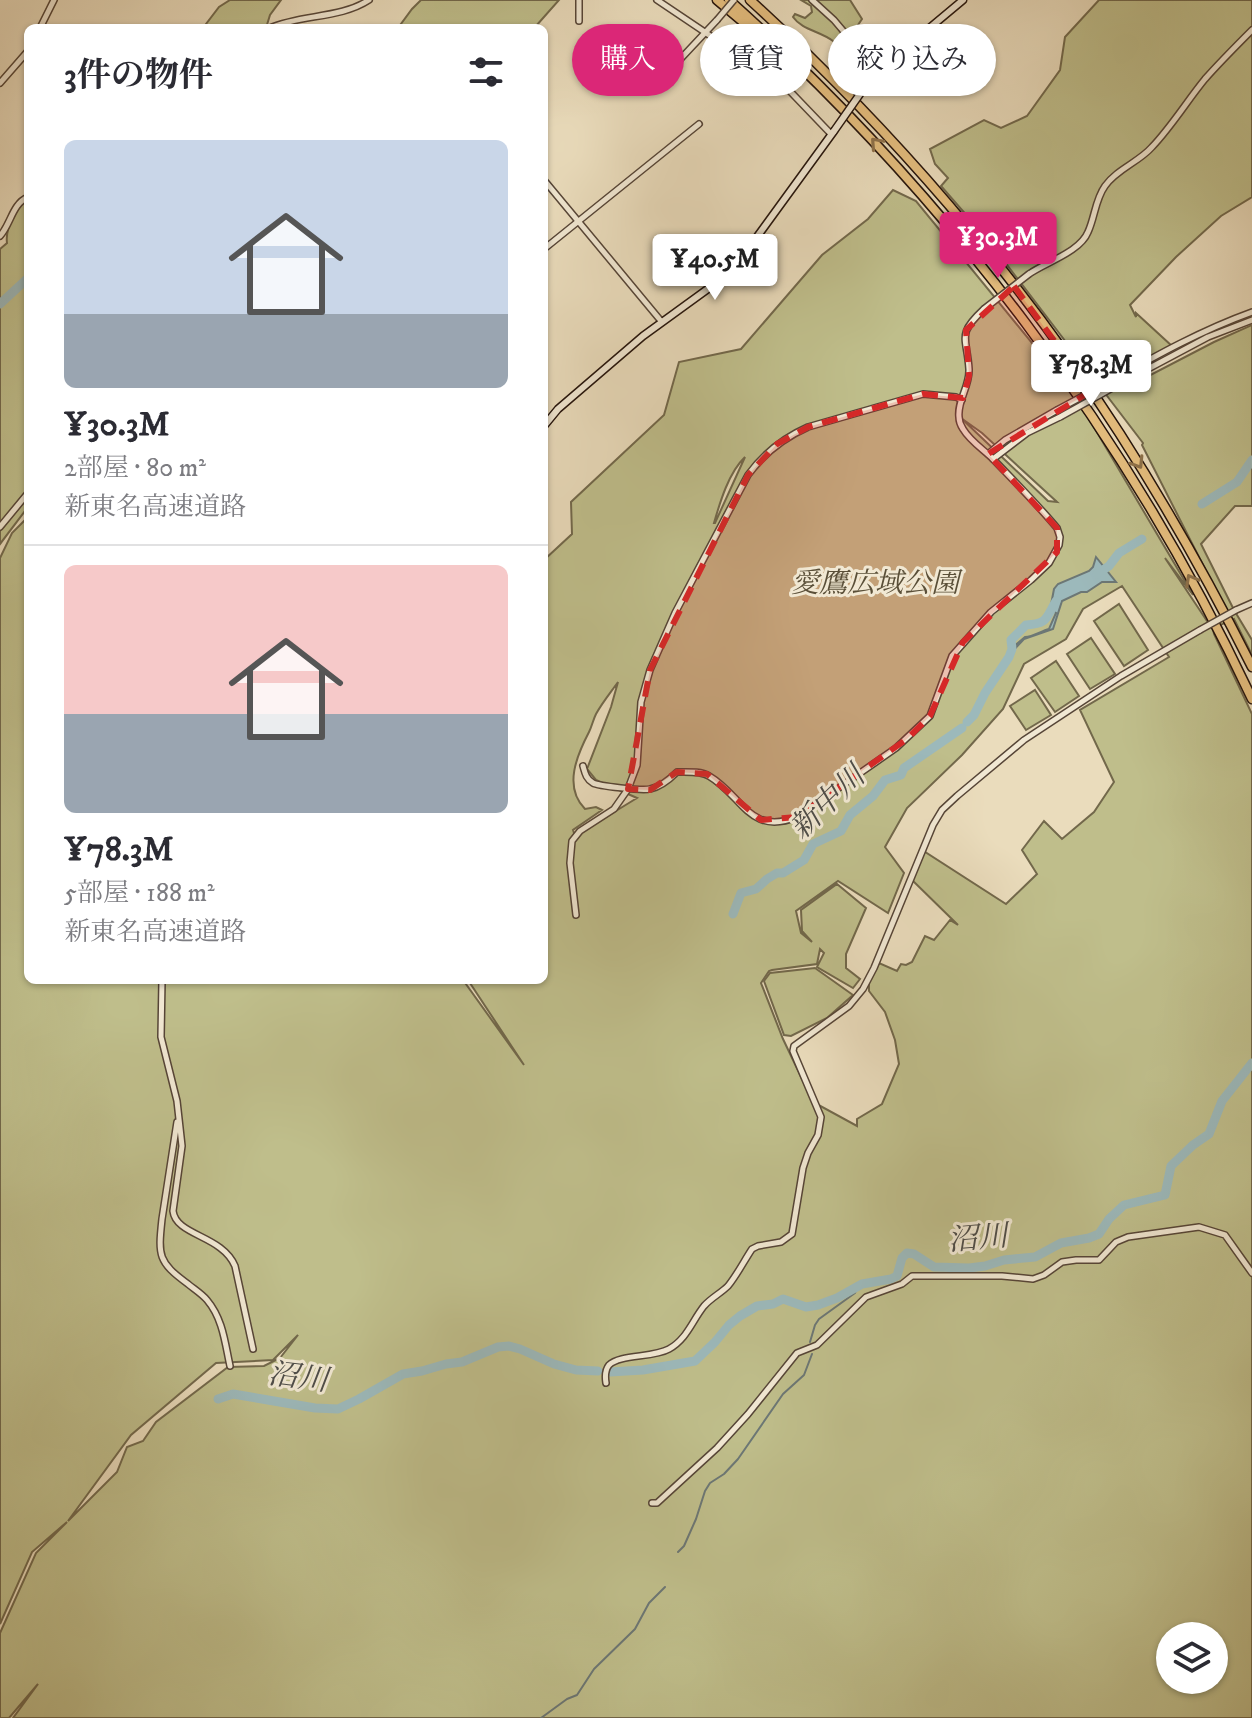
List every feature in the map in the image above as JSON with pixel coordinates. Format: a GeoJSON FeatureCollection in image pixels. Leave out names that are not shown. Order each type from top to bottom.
{"type":"FeatureCollection","features":[{"type":"Feature","properties":{"kind":"highway"},"geometry":{"type":"LineString","coordinates":[[717,0],[860,125]]}},
{"type":"Feature","properties":{"kind":"highway"},"geometry":{"type":"LineString","coordinates":[[732,0],[860,125],[928,201],[1076,392],[1137,487],[1210,613],[1252,699]]}},
{"type":"Feature","properties":{"kind":"highway"},"geometry":{"type":"LineString","coordinates":[[750,0],[862,109],[937,192],[1053,337],[1120,434],[1200,567],[1252,667]]}},
{"type":"Feature","properties":{"kind":"main road"},"geometry":{"type":"LineString","coordinates":[[935,24],[963,0]]}},
{"type":"Feature","properties":{"kind":"main road"},"geometry":{"type":"LineString","coordinates":[[548,421],[558,409],[661,321],[716,283],[738,263],[858,96]]}},
{"type":"Feature","properties":{"kind":"street"},"geometry":{"type":"LineString","coordinates":[[42,24],[54,0]]}},
{"type":"Feature","properties":{"kind":"street"},"geometry":{"type":"LineString","coordinates":[[282,24],[347,10],[369,0]]}},
{"type":"Feature","properties":{"kind":"street"},"geometry":{"type":"LineString","coordinates":[[579,0],[579,21]]}},
{"type":"Feature","properties":{"kind":"street"},"geometry":{"type":"LineString","coordinates":[[657,0],[700,30]]}},
{"type":"Feature","properties":{"kind":"street"},"geometry":{"type":"LineString","coordinates":[[713,24],[732,0]]}},
{"type":"Feature","properties":{"kind":"street"},"geometry":{"type":"LineString","coordinates":[[812,0],[837,24]]}},
{"type":"Feature","properties":{"kind":"street"},"geometry":{"type":"LineString","coordinates":[[583,766],[588,779],[594,784],[628,789],[650,790],[677,772],[707,774],[761,820],[784,822],[797,817],[907,739],[930,716],[952,656],[991,612],[1049,563],[1060,537],[1057,528],[963,431],[958,413],[969,376],[964,342],[966,330],[984,309],[1029,274],[1080,244],[1088,234],[1104,186],[1149,151],[1205,78],[1252,30]]}},
{"type":"Feature","properties":{"kind":"street"},"geometry":{"type":"LineString","coordinates":[[684,55],[700,38]]}},
{"type":"Feature","properties":{"kind":"street"},"geometry":{"type":"LineString","coordinates":[[0,83],[24,56]]}},
{"type":"Feature","properties":{"kind":"street"},"geometry":{"type":"LineString","coordinates":[[795,96],[832,132]]}},
{"type":"Feature","properties":{"kind":"street"},"geometry":{"type":"LineString","coordinates":[[548,246],[699,124]]}},
{"type":"Feature","properties":{"kind":"street"},"geometry":{"type":"LineString","coordinates":[[548,185],[661,321]]}},
{"type":"Feature","properties":{"kind":"street"},"geometry":{"type":"LineString","coordinates":[[0,236],[24,199]]}},
{"type":"Feature","properties":{"kind":"street"},"geometry":{"type":"LineString","coordinates":[[990,456],[1173,347],[1252,312]]}},
{"type":"Feature","properties":{"kind":"street"},"geometry":{"type":"LineString","coordinates":[[1112,384],[1208,337],[1252,320]]}},
{"type":"Feature","properties":{"kind":"street"},"geometry":{"type":"LineString","coordinates":[[576,915],[570,863],[572,841],[580,831],[614,809],[628,789],[637,765],[641,702],[650,670],[699,565],[756,463],[793,434],[865,410],[923,394],[940,394],[962,400]]}},
{"type":"Feature","properties":{"kind":"street"},"geometry":{"type":"LineString","coordinates":[[0,527],[24,498]]}},
{"type":"Feature","properties":{"kind":"street"},"geometry":{"type":"LineString","coordinates":[[606,1383],[608,1366],[616,1361],[651,1356],[675,1346],[686,1336],[706,1304],[727,1287],[752,1249],[781,1242],[792,1234],[803,1168],[818,1135],[821,1117],[793,1051],[794,1046],[849,1006],[863,989],[942,810],[1024,740],[1121,676],[1252,603]]}},
{"type":"Feature","properties":{"kind":"street"},"geometry":{"type":"LineString","coordinates":[[162,984],[161,1037],[182,1146],[174,1219],[179,1225],[220,1245],[231,1255],[253,1349]]}},
{"type":"Feature","properties":{"kind":"street"},"geometry":{"type":"LineString","coordinates":[[178,1114],[160,1235],[161,1257],[167,1268],[206,1298],[218,1316],[230,1366]]}},
{"type":"Feature","properties":{"kind":"street"},"geometry":{"type":"LineString","coordinates":[[652,1503],[657,1503],[717,1448],[797,1353],[817,1345],[866,1297],[902,1284],[912,1276],[1033,1279],[1062,1262],[1099,1260],[1116,1242],[1128,1237],[1199,1227],[1225,1235],[1252,1273]]}},
{"type":"Feature","properties":{"kind":"highlighted area"},"geometry":{"type":"Polygon","coordinates":[[[1014,286],[1091,391],[988,454],[1057,528],[1057,552],[963,642],[930,716],[907,739],[797,817],[761,820],[707,774],[677,772],[650,790],[628,789],[650,670],[748,475],[777,444],[808,427],[923,394],[963,398],[969,376],[966,330],[1014,286]]]}},
{"type":"Feature","properties":{"kind":"green space"},"geometry":{"type":"Polygon","coordinates":[[[230,0],[281,0],[267,24],[206,24],[219,7],[230,0]]]}},
{"type":"Feature","properties":{"kind":"green space"},"geometry":{"type":"Polygon","coordinates":[[[421,0],[559,0],[538,24],[401,24],[421,0]]]}},
{"type":"Feature","properties":{"kind":"green space"},"geometry":{"type":"Polygon","coordinates":[[[801,0],[850,0],[862,19],[859,24],[828,24],[828,38],[812,30],[812,24],[801,24],[793,17],[795,14],[805,18],[812,12],[811,6],[801,0]]]}},
{"type":"Feature","properties":{"kind":"green space","name":"愛鷹広域公園"},"geometry":{"type":"Polygon","coordinates":[[[1099,0],[1252,0],[1252,197],[1221,216],[1130,305],[1136,317],[1136,313],[1173,347],[1136,374],[1141,380],[1252,325],[1252,506],[1235,506],[1201,544],[1252,640],[1252,655],[1234,619],[1213,628],[1252,714],[1252,1718],[13,1718],[38,1684],[9,1718],[0,1718],[0,1633],[36,1553],[67,1522],[32,1552],[0,1624],[0,558],[12,533],[24,521],[24,984],[466,984],[524,1065],[471,984],[548,984],[548,556],[572,534],[571,502],[664,415],[679,362],[741,349],[822,255],[868,219],[893,190],[916,201],[1059,376],[1085,412],[1193,595],[1165,558],[1209,624],[1228,614],[1143,443],[988,240],[941,186],[948,178],[935,164],[930,149],[984,120],[1001,128],[1027,116],[1060,70],[1065,37],[1099,0]],[[961,418],[1048,501],[1057,502],[982,433],[961,418]],[[745,457],[730,479],[715,523],[745,457]],[[1122,586],[1083,609],[1066,639],[1024,664],[1003,709],[962,755],[907,808],[885,847],[904,873],[888,913],[838,881],[796,911],[801,933],[812,942],[802,931],[801,910],[837,884],[866,908],[846,954],[846,968],[860,979],[853,988],[817,967],[824,953],[820,949],[817,964],[769,971],[761,983],[813,1102],[857,1126],[857,1119],[882,1104],[899,1064],[885,1012],[869,991],[869,982],[879,963],[897,971],[901,964],[912,962],[925,936],[934,940],[950,920],[958,925],[910,878],[922,850],[1006,904],[1037,874],[1022,850],[1044,821],[1062,839],[1094,812],[1114,782],[1080,710],[1169,657],[1122,586]],[[618,682],[596,714],[574,771],[578,800],[585,809],[596,807],[602,810],[573,830],[575,836],[637,798],[596,780],[587,769],[618,682]],[[298,1335],[273,1360],[216,1363],[131,1435],[68,1521],[117,1472],[127,1447],[143,1441],[156,1422],[228,1367],[264,1366],[280,1358],[298,1335]]]}},
{"type":"Feature","properties":{"kind":"green space"},"geometry":{"type":"Polygon","coordinates":[[[24,202],[24,512],[0,544],[0,249],[7,243],[12,218],[24,202]]]}},
{"type":"Feature","properties":{"kind":"green space"},"geometry":{"type":"Polygon","coordinates":[[[1119,604],[1148,650],[1124,666],[1094,621],[1119,604]]]}},
{"type":"Feature","properties":{"kind":"green space"},"geometry":{"type":"Polygon","coordinates":[[[1091,638],[1115,674],[1090,689],[1067,654],[1091,638]]]}},
{"type":"Feature","properties":{"kind":"green space"},"geometry":{"type":"Polygon","coordinates":[[[1056,661],[1079,696],[1055,712],[1031,678],[1056,661]]]}},
{"type":"Feature","properties":{"kind":"green space"},"geometry":{"type":"Polygon","coordinates":[[[1035,690],[1051,715],[1026,730],[1010,706],[1035,690]]]}},
{"type":"Feature","properties":{"kind":"green space"},"geometry":{"type":"Polygon","coordinates":[[[815,968],[853,995],[827,1018],[791,1036],[784,1035],[764,981],[770,973],[815,968]]]}},
{"type":"Feature","properties":{"kind":"water"},"geometry":{"type":"Polygon","coordinates":[[[1096,557],[1116,582],[1102,582],[1087,592],[1062,601],[1053,629],[1024,639],[1011,653],[1012,648],[1025,637],[1049,629],[1056,613],[1050,610],[1054,589],[1058,584],[1089,571],[1096,557]]]}},
{"type":"Feature","properties":{"kind":"waterway"},"geometry":{"type":"LineString","coordinates":[[0,304],[24,282]]}},
{"type":"Feature","properties":{"kind":"waterway","name":"新中川"},"geometry":{"type":"LineString","coordinates":[[1202,504],[1237,482],[1252,460]]}},
{"type":"Feature","properties":{"kind":"waterway","name":"新中川"},"geometry":{"type":"LineString","coordinates":[[1097,574],[1109,566],[1119,553],[1142,539]]}},
{"type":"Feature","properties":{"kind":"waterway","name":"新中川"},"geometry":{"type":"LineString","coordinates":[[967,722],[1009,657],[1011,640],[1026,625],[1046,619],[1056,601]]}},
{"type":"Feature","properties":{"kind":"waterway","name":"新中川"},"geometry":{"type":"LineString","coordinates":[[733,914],[741,893],[756,889],[767,879],[804,860],[813,844],[841,831],[850,815],[873,796],[885,780],[901,775],[904,768],[962,728]]}},
{"type":"Feature","properties":{"kind":"waterway","name":"沼川"},"geometry":{"type":"LineString","coordinates":[[610,1372],[695,1361],[729,1325],[757,1306],[783,1299],[806,1307],[818,1305],[862,1284],[897,1276],[902,1258],[907,1253],[934,1267],[969,1268],[1035,1257],[1061,1243],[1099,1234],[1124,1205],[1165,1195],[1171,1166],[1209,1134],[1222,1101],[1252,1063]]}},
{"type":"Feature","properties":{"kind":"waterway"},"geometry":{"type":"LineString","coordinates":[[810,1342],[819,1319],[855,1293],[857,1288]]}},
{"type":"Feature","properties":{"kind":"waterway","name":"沼川"},"geometry":{"type":"LineString","coordinates":[[218,1399],[233,1394],[338,1409],[403,1374],[462,1362],[498,1347],[509,1346],[554,1364],[576,1370],[598,1371]]}},
{"type":"Feature","properties":{"kind":"waterway"},"geometry":{"type":"LineString","coordinates":[[678,1552],[684,1546],[710,1483],[738,1459],[783,1394],[804,1375],[812,1354]]}},
{"type":"Feature","properties":{"kind":"waterway"},"geometry":{"type":"LineString","coordinates":[[541,1718],[577,1695],[594,1669],[635,1629],[649,1603],[665,1587]]}}]}
